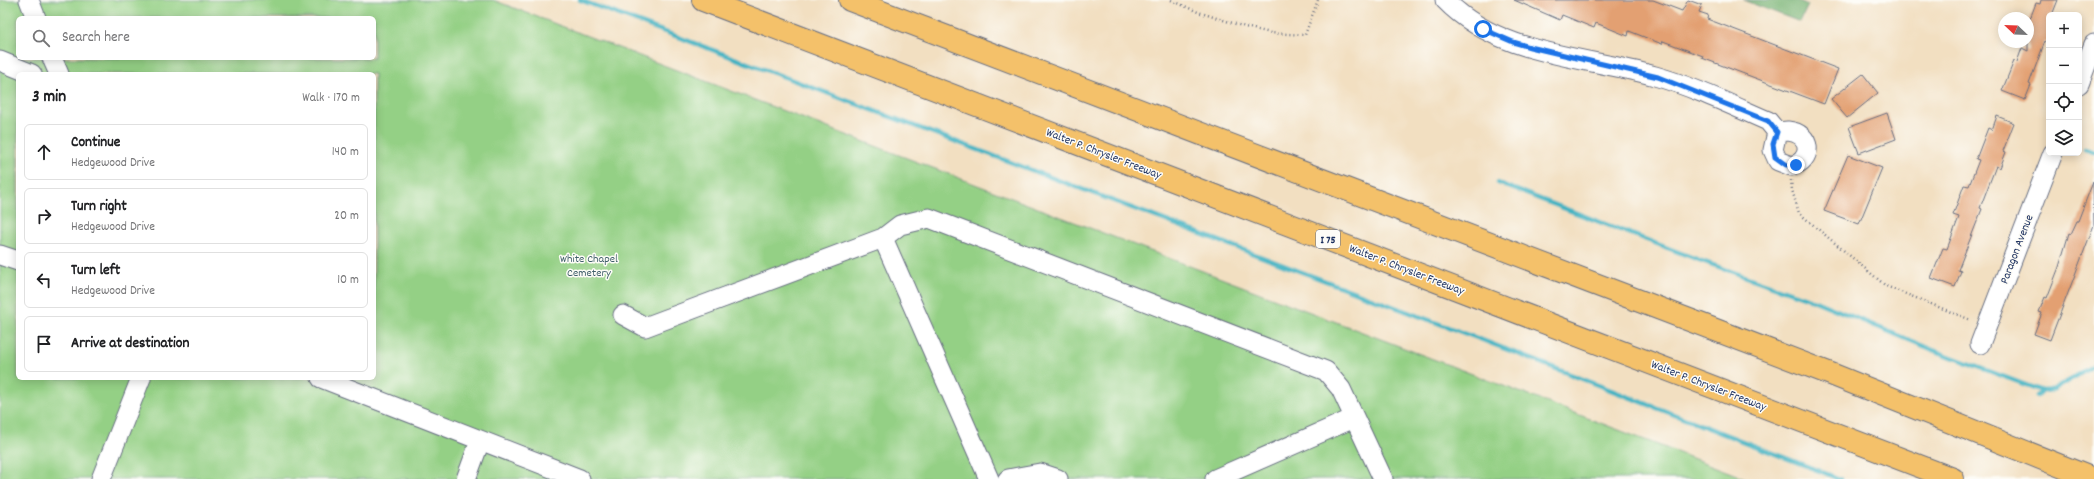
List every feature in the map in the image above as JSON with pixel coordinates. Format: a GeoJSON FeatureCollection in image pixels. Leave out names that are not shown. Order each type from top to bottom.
{"type":"FeatureCollection","features":[{"type":"Feature","properties":{"kind":"highway","name":"Walter P. Chrysler Freeway"},"geometry":{"type":"LineString","coordinates":[[703,0],[1953,479]]}},
{"type":"Feature","properties":{"kind":"highway"},"geometry":{"type":"LineString","coordinates":[[850,0],[1831,374],[2093,479]]}},
{"type":"Feature","properties":{"kind":"street"},"geometry":{"type":"LineString","coordinates":[[29,0],[35,16]]}},
{"type":"Feature","properties":{"kind":"street"},"geometry":{"type":"LineString","coordinates":[[1444,0],[1469,21],[1497,36],[1530,47],[1658,77],[1768,121],[1777,132]]}},
{"type":"Feature","properties":{"kind":"street"},"geometry":{"type":"LineString","coordinates":[[2082,76],[2094,44]]}},
{"type":"Feature","properties":{"kind":"street"},"geometry":{"type":"LineString","coordinates":[[53,60],[58,72]]}},
{"type":"Feature","properties":{"kind":"street"},"geometry":{"type":"LineString","coordinates":[[0,61],[27,72]]}},
{"type":"Feature","properties":{"kind":"street"},"geometry":{"type":"LineString","coordinates":[[1777,132],[1796,132],[1803,137],[1806,143],[1806,156],[1800,162],[1791,166],[1781,164],[1775,157],[1773,144],[1777,132]]}},
{"type":"Feature","properties":{"kind":"street","name":"Paragon Avenue"},"geometry":{"type":"LineString","coordinates":[[1980,344],[2052,156]]}},
{"type":"Feature","properties":{"kind":"street"},"geometry":{"type":"LineString","coordinates":[[623,316],[645,327],[883,238],[900,225],[929,218],[1326,371],[1341,389],[1382,479]]}},
{"type":"Feature","properties":{"kind":"street"},"geometry":{"type":"LineString","coordinates":[[883,238],[989,479]]}},
{"type":"Feature","properties":{"kind":"street"},"geometry":{"type":"LineString","coordinates":[[0,255],[16,260]]}},
{"type":"Feature","properties":{"kind":"street"},"geometry":{"type":"LineString","coordinates":[[101,479],[140,380]]}},
{"type":"Feature","properties":{"kind":"street"},"geometry":{"type":"LineString","coordinates":[[326,380],[580,479]]}},
{"type":"Feature","properties":{"kind":"street"},"geometry":{"type":"LineString","coordinates":[[1215,479],[1354,418]]}},
{"type":"Feature","properties":{"kind":"street"},"geometry":{"type":"LineString","coordinates":[[466,479],[480,441]]}},
{"type":"Feature","properties":{"kind":"street"},"geometry":{"type":"LineString","coordinates":[[1008,479],[1040,473],[1058,479]]}},
{"type":"Feature","properties":{"kind":"path"},"geometry":{"type":"LineString","coordinates":[[1171,0],[1198,12],[1245,27],[1271,33],[1305,35],[1318,0]]}},
{"type":"Feature","properties":{"kind":"path"},"geometry":{"type":"LineString","coordinates":[[1791,166],[1792,190],[1799,213],[1886,286],[1987,326]]}},
{"type":"Feature","properties":{"kind":"green space","name":"White Chapel Cemetery"},"geometry":{"type":"Polygon","coordinates":[[[0,0],[493,0],[1747,479],[0,479],[0,0]]]}},
{"type":"Feature","properties":{"kind":"green space"},"geometry":{"type":"Polygon","coordinates":[[[1743,0],[1797,0],[1808,5],[1800,22],[1743,0]]]}},
{"type":"Feature","properties":{"kind":"building"},"geometry":{"type":"Polygon","coordinates":[[[1514,0],[1653,0],[1682,11],[1688,0],[1702,5],[1699,12],[1708,15],[1707,19],[1838,69],[1824,104],[1702,58],[1703,56],[1663,41],[1662,44],[1629,31],[1628,36],[1596,23],[1594,28],[1562,15],[1560,20],[1514,0]]]}},
{"type":"Feature","properties":{"kind":"building"},"geometry":{"type":"Polygon","coordinates":[[[2041,0],[2058,0],[2053,12],[2046,12],[2046,42],[2029,84],[2031,85],[2025,100],[2002,91],[2014,61],[2017,62],[2022,48],[2028,51],[2028,48],[2034,48],[2034,12],[2033,12],[2036,3],[2040,4],[2041,0]]]}},
{"type":"Feature","properties":{"kind":"building"},"geometry":{"type":"Polygon","coordinates":[[[1863,74],[1878,93],[1847,118],[1831,99],[1863,74]]]}},
{"type":"Feature","properties":{"kind":"building"},"geometry":{"type":"Polygon","coordinates":[[[1887,113],[1896,139],[1859,153],[1849,127],[1887,113]]]}},
{"type":"Feature","properties":{"kind":"building"},"geometry":{"type":"Polygon","coordinates":[[[1997,116],[2014,123],[2003,151],[2006,152],[2000,168],[1996,166],[1980,208],[1982,209],[1958,270],[1961,271],[1955,287],[1931,278],[1943,248],[1947,249],[1959,217],[1953,215],[1964,185],[1969,186],[1979,160],[1976,159],[1988,128],[1992,130],[1997,116]]]}},
{"type":"Feature","properties":{"kind":"building"},"geometry":{"type":"Polygon","coordinates":[[[1848,155],[1882,168],[1859,224],[1824,211],[1848,155]]]}},
{"type":"Feature","properties":{"kind":"building"},"geometry":{"type":"Polygon","coordinates":[[[2093,182],[2094,225],[2050,340],[2034,334],[2042,313],[2039,312],[2045,297],[2047,298],[2059,267],[2069,233],[2071,234],[2078,221],[2093,182]]]}},
{"type":"Feature","properties":{"kind":"waterway"},"geometry":{"type":"LineString","coordinates":[[580,0],[1477,338],[1840,479]]}},
{"type":"Feature","properties":{"kind":"waterway"},"geometry":{"type":"LineString","coordinates":[[2085,149],[2094,152]]}},
{"type":"Feature","properties":{"kind":"waterway"},"geometry":{"type":"LineString","coordinates":[[1498,183],[1699,260],[1815,301],[1933,350],[2042,391],[2054,390],[2094,365]]}},
{"type":"Feature","properties":{"kind":"waterway"},"geometry":{"type":"LineString","coordinates":[[2037,396],[2042,391]]}},
{"type":"Feature","properties":{"kind":"route"},"geometry":{"type":"LineString","coordinates":[[1483,29],[1497,36],[1530,47],[1626,68],[1658,77],[1768,121],[1777,132],[1773,144],[1775,157],[1781,164],[1791,166],[1796,165]]}}]}
